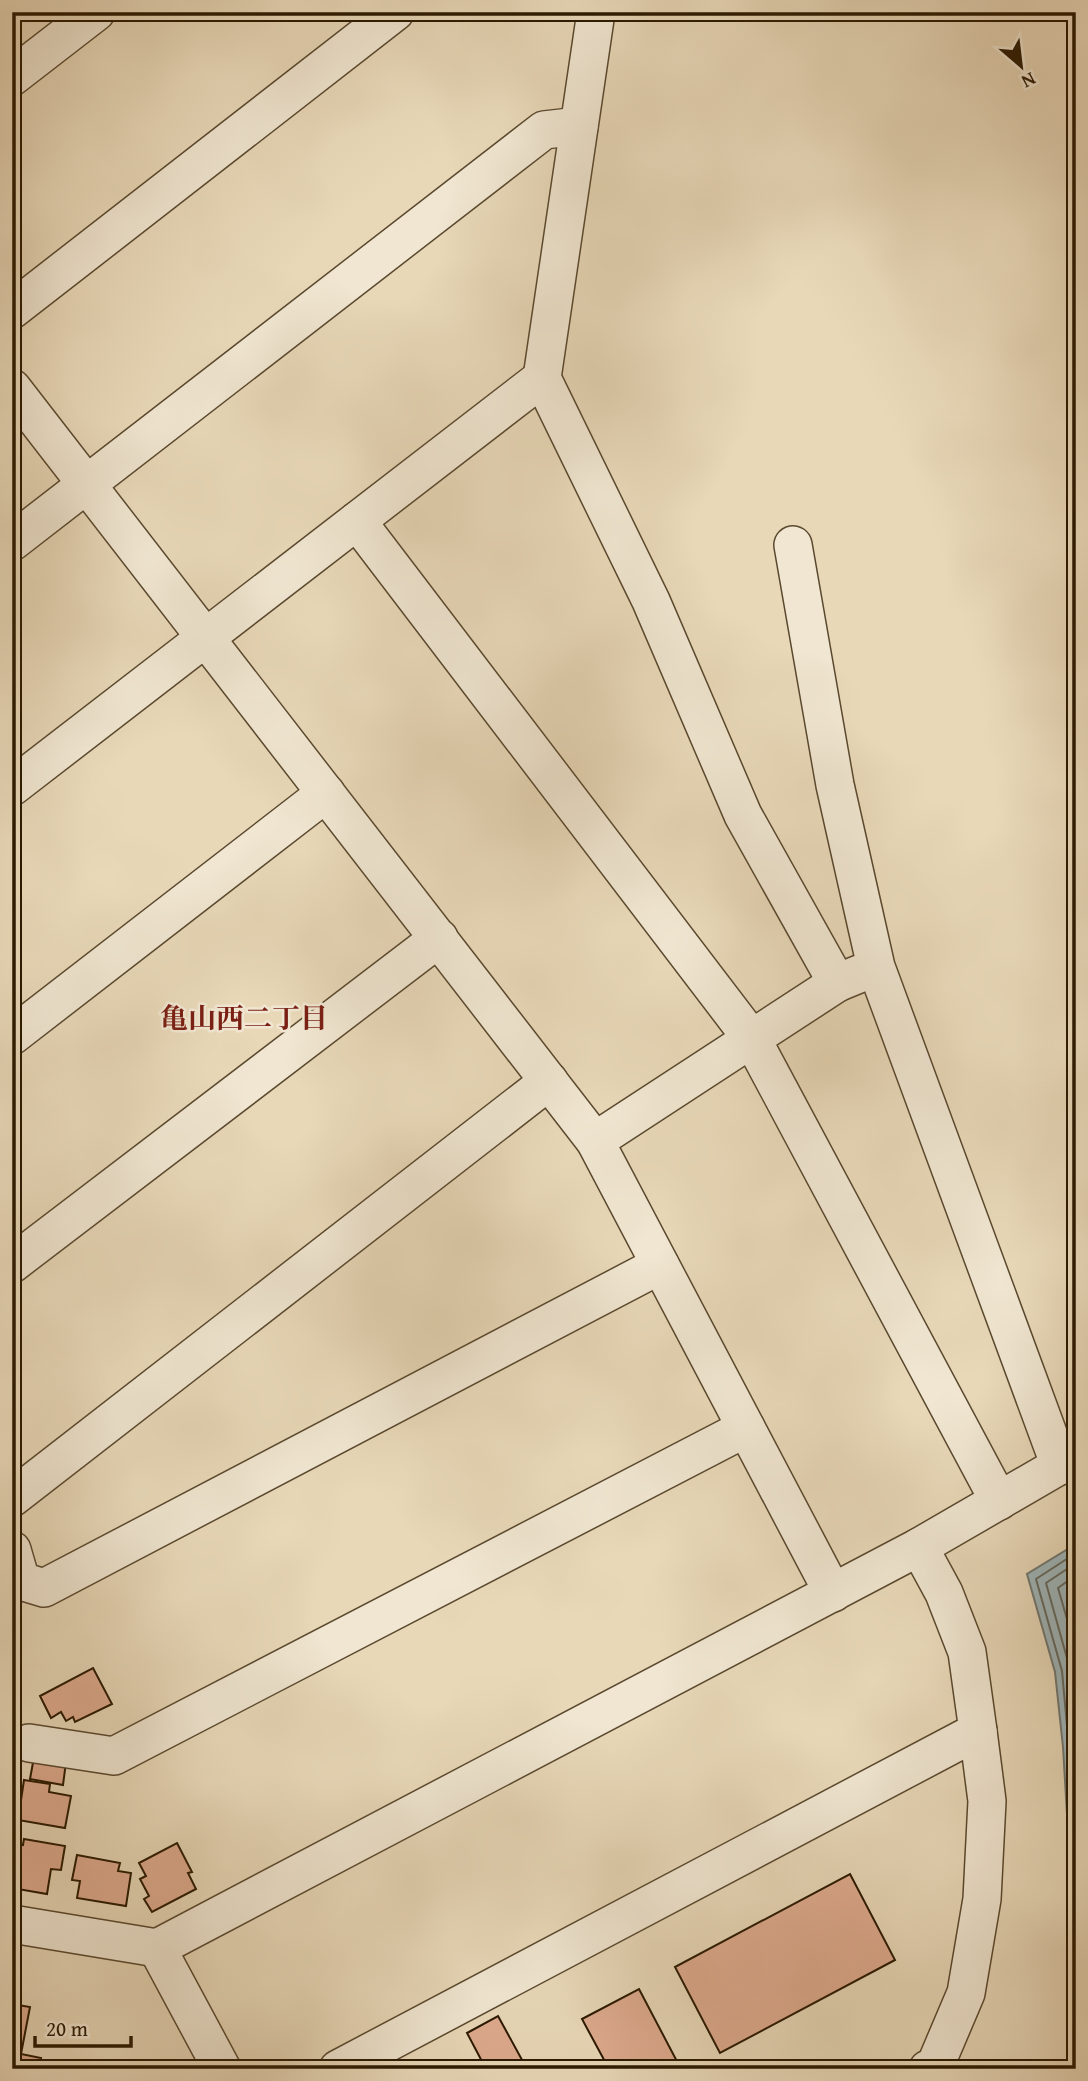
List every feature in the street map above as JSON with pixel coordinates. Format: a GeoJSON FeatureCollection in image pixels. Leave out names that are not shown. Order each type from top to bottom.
{"type":"FeatureCollection","features":[{"type":"Feature","properties":{"kind":"street"},"geometry":{"type":"LineString","coordinates":[[12,77],[96,12]]}},
{"type":"Feature","properties":{"kind":"street"},"geometry":{"type":"LineString","coordinates":[[12,310],[395,12]]}},
{"type":"Feature","properties":{"kind":"street"},"geometry":{"type":"LineString","coordinates":[[596,12],[542,378],[651,601],[743,815],[836,984]]}},
{"type":"Feature","properties":{"kind":"street"},"geometry":{"type":"LineString","coordinates":[[12,542],[544,130],[579,126]]}},
{"type":"Feature","properties":{"kind":"street"},"geometry":{"type":"LineString","coordinates":[[12,788],[542,378]]}},
{"type":"Feature","properties":{"kind":"street"},"geometry":{"type":"LineString","coordinates":[[12,388],[595,1141],[833,1593]]}},
{"type":"Feature","properties":{"kind":"street"},"geometry":{"type":"LineString","coordinates":[[357,521],[752,1039],[999,1501]]}},
{"type":"Feature","properties":{"kind":"street"},"geometry":{"type":"LineString","coordinates":[[12,1924],[157,1948],[833,1593],[1068,1461],[876,967],[835,785],[793,545]]}},
{"type":"Feature","properties":{"kind":"street"},"geometry":{"type":"LineString","coordinates":[[12,1036],[326,793]]}},
{"type":"Feature","properties":{"kind":"street"},"geometry":{"type":"LineString","coordinates":[[12,1264],[439,938]]}},
{"type":"Feature","properties":{"kind":"street"},"geometry":{"type":"LineString","coordinates":[[595,1141],[836,984],[876,967]]}},
{"type":"Feature","properties":{"kind":"street"},"geometry":{"type":"LineString","coordinates":[[12,1497],[549,1080]]}},
{"type":"Feature","properties":{"kind":"street"},"geometry":{"type":"LineString","coordinates":[[12,1550],[21,1581],[44,1588],[660,1265]]}},
{"type":"Feature","properties":{"kind":"street"},"geometry":{"type":"LineString","coordinates":[[29,1743],[114,1756],[746,1428]]}},
{"type":"Feature","properties":{"kind":"street"},"geometry":{"type":"LineString","coordinates":[[919,1547],[944,1593],[967,1652],[987,1801],[982,1899],[966,1993],[935,2066],[928,2069]]}},
{"type":"Feature","properties":{"kind":"street"},"geometry":{"type":"LineString","coordinates":[[338,2069],[978,1731]]}},
{"type":"Feature","properties":{"kind":"street"},"geometry":{"type":"LineString","coordinates":[[157,1948],[222,2069]]}},
{"type":"Feature","properties":{"kind":"water"},"geometry":{"type":"Polygon","coordinates":[[[1076,1544],[1076,1831],[1068,1831],[1055,1672],[1027,1574],[1076,1544]]]}},
{"type":"Feature","properties":{"kind":"building"},"geometry":{"type":"Polygon","coordinates":[[[93,1668],[112,1704],[75,1722],[73,1717],[66,1721],[61,1712],[51,1718],[40,1696],[93,1668]]]}},
{"type":"Feature","properties":{"kind":"building"},"geometry":{"type":"Polygon","coordinates":[[[34,1757],[66,1762],[63,1785],[30,1779],[34,1757]]]}},
{"type":"Feature","properties":{"kind":"building"},"geometry":{"type":"Polygon","coordinates":[[[24,1780],[50,1784],[49,1792],[71,1796],[65,1828],[18,1820],[24,1780]]]}},
{"type":"Feature","properties":{"kind":"building"},"geometry":{"type":"Polygon","coordinates":[[[24,1839],[65,1846],[61,1870],[51,1869],[47,1894],[12,1888],[12,1843],[23,1845],[24,1839]]]}},
{"type":"Feature","properties":{"kind":"building"},"geometry":{"type":"Polygon","coordinates":[[[177,1843],[192,1872],[188,1873],[196,1889],[152,1912],[144,1899],[149,1896],[140,1879],[146,1876],[139,1863],[177,1843]]]}},
{"type":"Feature","properties":{"kind":"building"},"geometry":{"type":"Polygon","coordinates":[[[77,1855],[120,1863],[118,1871],[131,1873],[126,1906],[77,1898],[80,1881],[72,1880],[77,1855]]]}},
{"type":"Feature","properties":{"kind":"building"},"geometry":{"type":"Polygon","coordinates":[[[850,1874],[895,1960],[720,2053],[675,1967],[850,1874]]]}},
{"type":"Feature","properties":{"kind":"building"},"geometry":{"type":"Polygon","coordinates":[[[639,1989],[681,2069],[609,2069],[582,2019],[639,1989]]]}},
{"type":"Feature","properties":{"kind":"building"},"geometry":{"type":"Polygon","coordinates":[[[12,2004],[30,2007],[21,2054],[41,2058],[39,2069],[12,2069],[12,2004]]]}},
{"type":"Feature","properties":{"kind":"building"},"geometry":{"type":"Polygon","coordinates":[[[498,2016],[527,2069],[486,2069],[467,2033],[498,2016]]]}},
{"type":"Feature","properties":{"kind":"district","name":"亀山西二丁目"},"geometry":{"type":"Point","coordinates":[244,1017]}}]}
